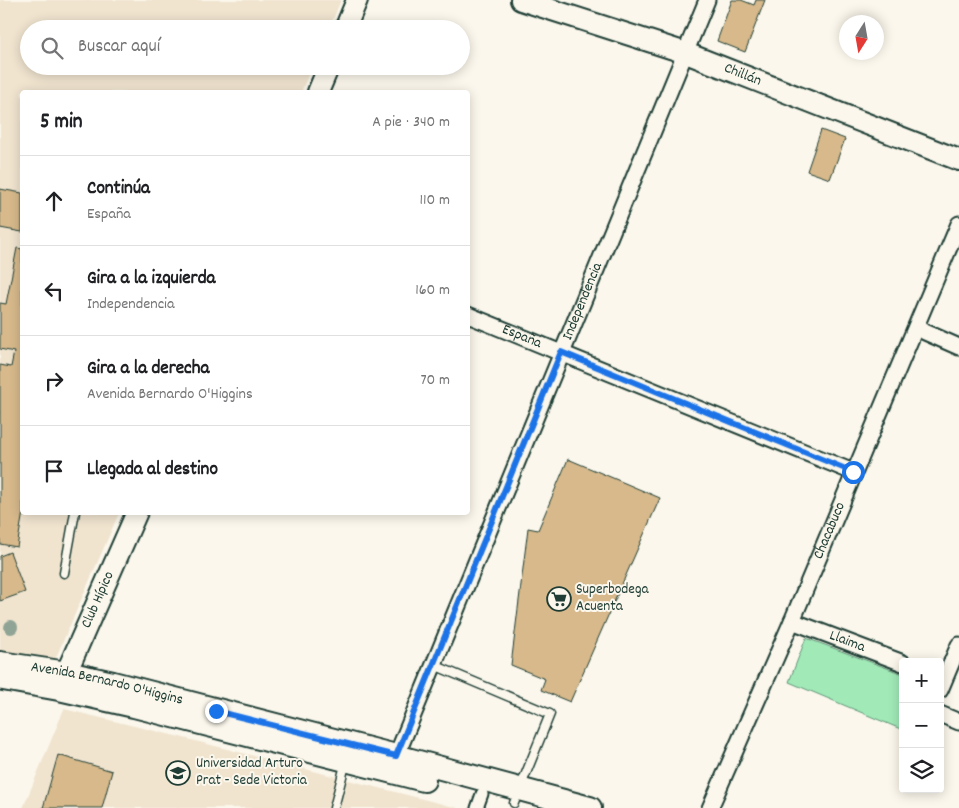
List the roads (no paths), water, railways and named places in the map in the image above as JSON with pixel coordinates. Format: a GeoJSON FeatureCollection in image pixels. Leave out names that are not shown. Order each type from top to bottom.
{"type":"FeatureCollection","features":[{"type":"Feature","properties":{"kind":"main road","name":"Avenida Bernardo O'Higgins"},"geometry":{"type":"LineString","coordinates":[[0,663],[63,681],[134,706],[346,760],[393,763],[480,801],[522,800],[590,808]]}},
{"type":"Feature","properties":{"kind":"main road","name":"Avenida Bernardo O'Higgins"},"geometry":{"type":"LineString","coordinates":[[0,678],[63,681],[155,693],[522,800]]}},
{"type":"Feature","properties":{"kind":"street"},"geometry":{"type":"LineString","coordinates":[[349,20],[357,0]]}},
{"type":"Feature","properties":{"kind":"street","name":"Chillán"},"geometry":{"type":"LineString","coordinates":[[521,0],[686,53],[959,160]]}},
{"type":"Feature","properties":{"kind":"street","name":"Independencia"},"geometry":{"type":"LineString","coordinates":[[393,763],[561,352],[708,0]]}},
{"type":"Feature","properties":{"kind":"street"},"geometry":{"type":"LineString","coordinates":[[319,90],[325,75]]}},
{"type":"Feature","properties":{"kind":"street","name":"Chacabuco"},"geometry":{"type":"LineString","coordinates":[[710,808],[792,621],[853,472],[959,224]]}},
{"type":"Feature","properties":{"kind":"street","name":"España"},"geometry":{"type":"LineString","coordinates":[[470,316],[853,472]]}},
{"type":"Feature","properties":{"kind":"street"},"geometry":{"type":"LineString","coordinates":[[916,328],[959,347]]}},
{"type":"Feature","properties":{"kind":"street","name":"Club Hípico"},"geometry":{"type":"LineString","coordinates":[[63,681],[136,515]]}},
{"type":"Feature","properties":{"kind":"street","name":"Llaima"},"geometry":{"type":"LineString","coordinates":[[792,621],[899,661]]}},
{"type":"Feature","properties":{"kind":"street"},"geometry":{"type":"LineString","coordinates":[[944,679],[959,645]]}},
{"type":"Feature","properties":{"kind":"street"},"geometry":{"type":"LineString","coordinates":[[944,716],[959,722]]}},
{"type":"Feature","properties":{"kind":"lane"},"geometry":{"type":"LineString","coordinates":[[64,573],[75,515]]}},
{"type":"Feature","properties":{"kind":"lane"},"geometry":{"type":"LineString","coordinates":[[434,665],[550,714],[522,800]]}},
{"type":"Feature","properties":{"kind":"lane"},"geometry":{"type":"LineString","coordinates":[[334,808],[346,760]]}},
{"type":"Feature","properties":{"kind":"place","name":"Superbodega Acuenta"},"geometry":{"type":"Point","coordinates":[559,599]}},
{"type":"Feature","properties":{"kind":"place","name":"Universidad Arturo Prat - Sede Victoria"},"geometry":{"type":"Point","coordinates":[178,773]}}]}
